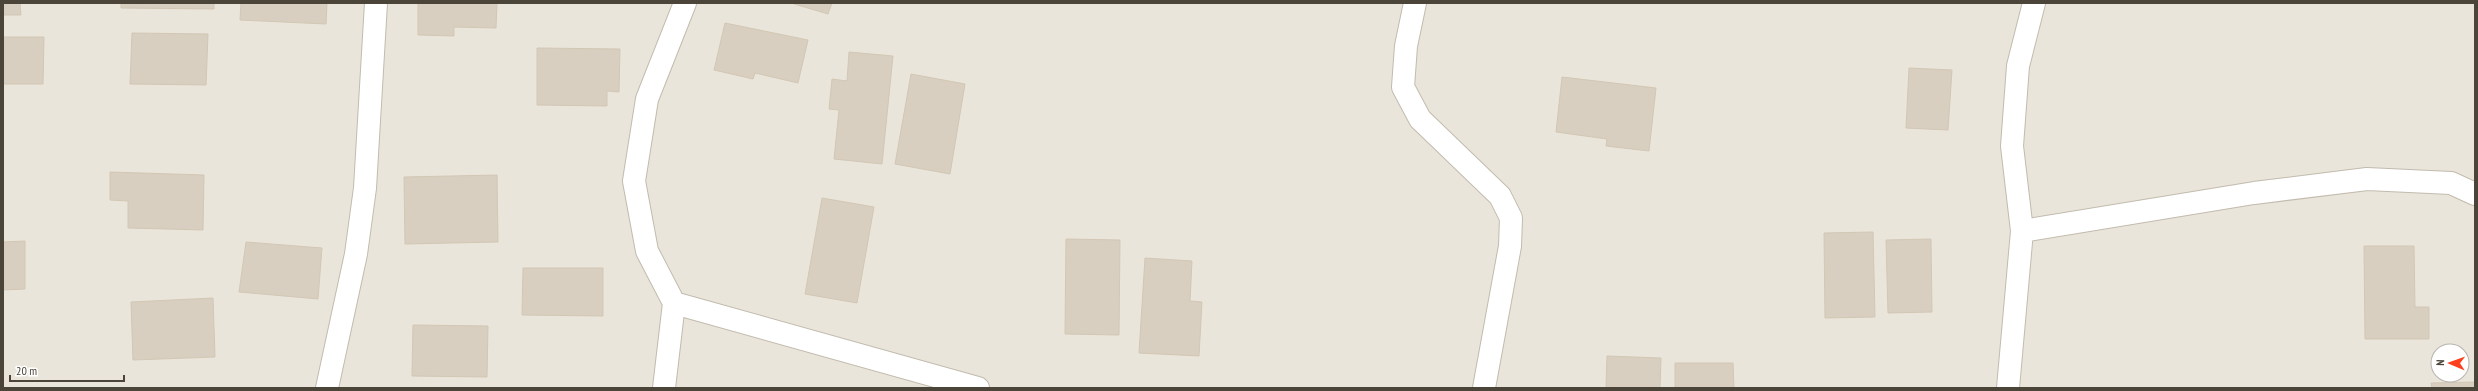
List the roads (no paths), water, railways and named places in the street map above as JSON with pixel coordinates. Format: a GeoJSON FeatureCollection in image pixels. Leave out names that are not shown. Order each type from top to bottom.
{"type":"FeatureCollection","features":[{"type":"Feature","properties":{"kind":"street"},"geometry":{"type":"LineString","coordinates":[[326,388],[356,254],[365,188],[376,3]]}},
{"type":"Feature","properties":{"kind":"street"},"geometry":{"type":"LineString","coordinates":[[664,388],[674,303],[647,251],[634,182],[647,99],[685,3]]}},
{"type":"Feature","properties":{"kind":"street"},"geometry":{"type":"LineString","coordinates":[[1414,3],[1406,46],[1404,87],[1420,119],[1500,196],[1511,218],[1510,246],[1484,388]]}},
{"type":"Feature","properties":{"kind":"street"},"geometry":{"type":"LineString","coordinates":[[2008,388],[2022,230],[2012,146],[2018,66],[2034,3]]}},
{"type":"Feature","properties":{"kind":"street"},"geometry":{"type":"LineString","coordinates":[[2022,230],[2254,193],[2367,179],[2451,183],[2475,194]]}},
{"type":"Feature","properties":{"kind":"street"},"geometry":{"type":"LineString","coordinates":[[674,303],[978,388]]}}]}
